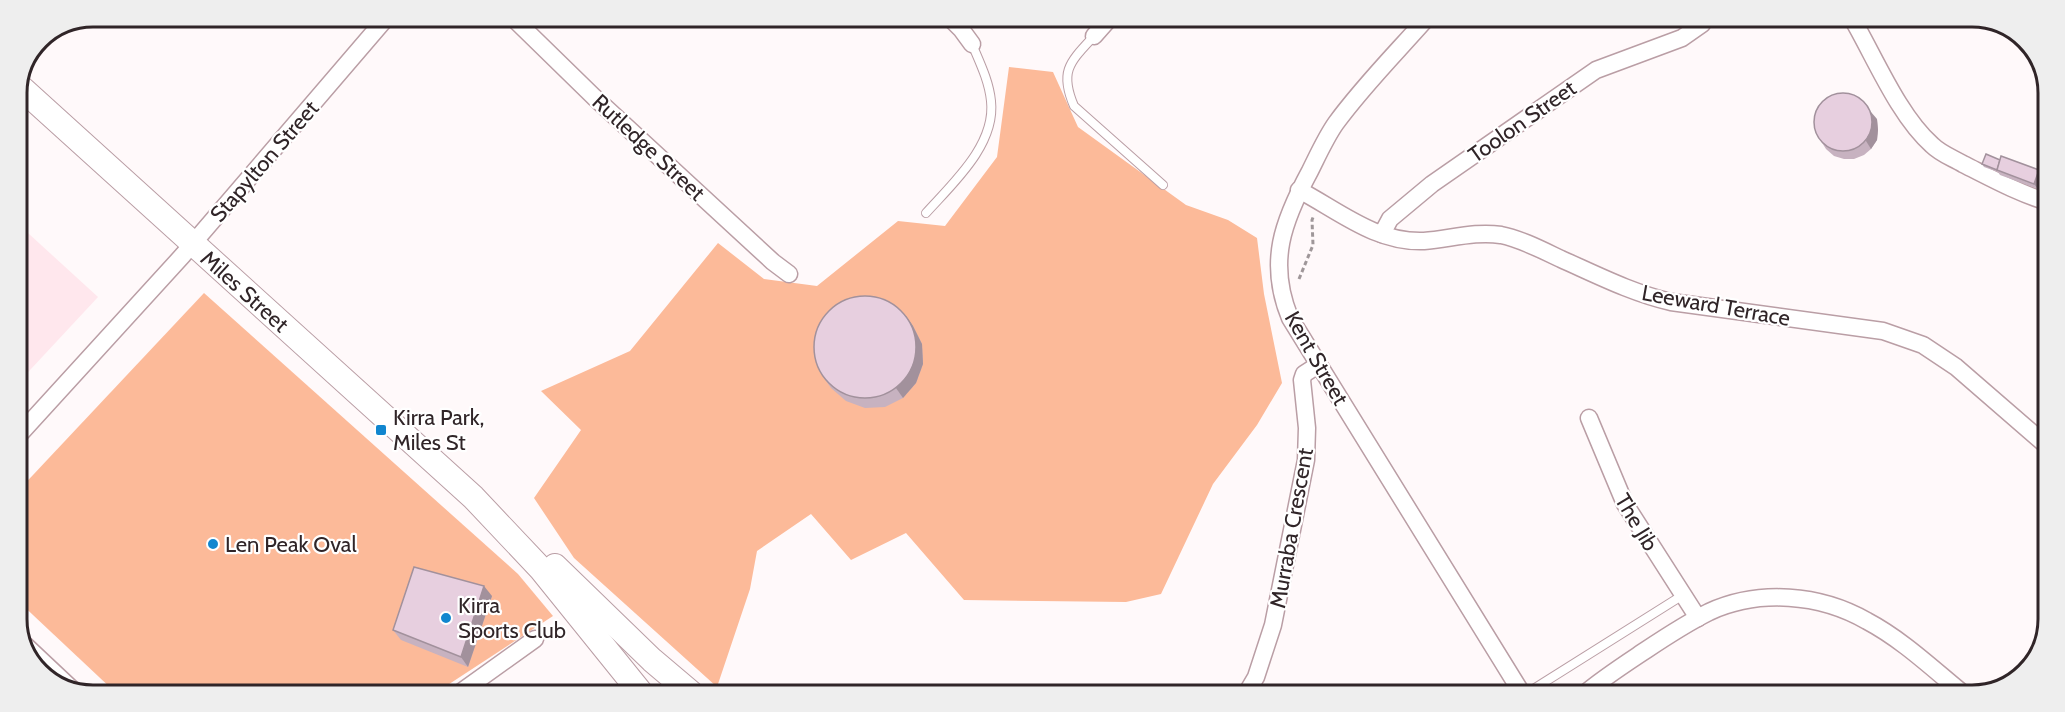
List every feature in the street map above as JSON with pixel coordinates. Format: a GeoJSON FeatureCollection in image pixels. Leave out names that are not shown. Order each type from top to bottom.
{"type":"FeatureCollection","features":[{"type":"Feature","properties":{"kind":"street","name":"Stapylton Street"},"geometry":{"type":"LineString","coordinates":[[27,425],[193,244],[378,27]]}},
{"type":"Feature","properties":{"kind":"street","name":"Rutledge Street"},"geometry":{"type":"LineString","coordinates":[[522,27],[594,97],[773,262],[789,274]]}},
{"type":"Feature","properties":{"kind":"street"},"geometry":{"type":"LineString","coordinates":[[959,27],[972,44]]}},
{"type":"Feature","properties":{"kind":"street"},"geometry":{"type":"LineString","coordinates":[[1094,36],[1102,27]]}},
{"type":"Feature","properties":{"kind":"street","name":"Kent Street"},"geometry":{"type":"LineString","coordinates":[[1419,27],[1335,125],[1299,190],[1283,228],[1279,274],[1283,298],[1290,318],[1517,685]]}},
{"type":"Feature","properties":{"kind":"street","name":"Toolon Street"},"geometry":{"type":"LineString","coordinates":[[1382,234],[1390,219],[1432,184],[1596,70],[1682,38],[1698,27]]}},
{"type":"Feature","properties":{"kind":"street"},"geometry":{"type":"LineString","coordinates":[[1857,27],[1900,104],[1931,145],[1948,157],[1999,183],[2038,198]]}},
{"type":"Feature","properties":{"kind":"street","name":"Miles Street"},"geometry":{"type":"LineString","coordinates":[[27,93],[473,497],[522,537],[682,685]]}},
{"type":"Feature","properties":{"kind":"street","name":"Leeward Terrace"},"geometry":{"type":"LineString","coordinates":[[1299,190],[1354,223],[1382,234],[1408,240],[1468,234],[1502,235],[1535,247],[1646,296],[1671,302],[1883,331],[1923,345],[1956,367],[2038,439]]}},
{"type":"Feature","properties":{"kind":"street","name":"Murraba Crescent"},"geometry":{"type":"LineString","coordinates":[[1251,685],[1273,625],[1306,460],[1307,428],[1302,380],[1304,374],[1318,364]]}},
{"type":"Feature","properties":{"kind":"street","name":"The Jib"},"geometry":{"type":"LineString","coordinates":[[1589,418],[1625,504],[1698,618]]}},
{"type":"Feature","properties":{"kind":"street","name":"Miles Street"},"geometry":{"type":"LineString","coordinates":[[473,497],[541,569],[635,685]]}},
{"type":"Feature","properties":{"kind":"street"},"geometry":{"type":"LineString","coordinates":[[1596,685],[1620,667],[1698,618],[1742,601],[1763,598],[1793,598],[1849,611],[1887,633],[1951,685]]}},
{"type":"Feature","properties":{"kind":"street"},"geometry":{"type":"LineString","coordinates":[[471,685],[535,639]]}},
{"type":"Feature","properties":{"kind":"street"},"geometry":{"type":"LineString","coordinates":[[43,662],[55,673]]}},
{"type":"Feature","properties":{"kind":"lane"},"geometry":{"type":"LineString","coordinates":[[1094,36],[1076,56],[1067,75],[1067,91],[1074,106],[1163,185]]}},
{"type":"Feature","properties":{"kind":"lane"},"geometry":{"type":"LineString","coordinates":[[926,213],[972,158],[989,124],[991,99],[986,77],[972,44]]}},
{"type":"Feature","properties":{"kind":"lane"},"geometry":{"type":"LineString","coordinates":[[1538,685],[1683,595]]}},
{"type":"Feature","properties":{"kind":"path"},"geometry":{"type":"LineString","coordinates":[[1299,279],[1313,245],[1312,220],[1315,214]]}},
{"type":"Feature","properties":{"kind":"shaded area"},"geometry":{"type":"Polygon","coordinates":[[[1009,67],[1053,72],[1078,127],[1186,205],[1228,220],[1257,238],[1264,294],[1282,383],[1257,425],[1213,484],[1161,594],[1126,602],[964,600],[906,533],[851,560],[811,514],[757,551],[750,589],[718,685],[715,685],[574,558],[534,498],[581,430],[541,391],[630,351],[718,243],[764,279],[817,286],[898,221],[945,226],[997,157],[1009,67]]]}},
{"type":"Feature","properties":{"kind":"shaded area"},"geometry":{"type":"Polygon","coordinates":[[[27,232],[98,297],[27,373],[27,232]]]}},
{"type":"Feature","properties":{"kind":"shaded area","name":"Len Peak Oval"},"geometry":{"type":"Polygon","coordinates":[[[204,293],[518,574],[553,616],[448,685],[108,685],[27,609],[27,481],[204,293]]]}},
{"type":"Feature","properties":{"kind":"building"},"geometry":{"type":"Polygon","coordinates":[[[1843,93],[1854,95],[1864,101],[1870,111],[1872,122],[1870,133],[1864,143],[1854,149],[1843,151],[1832,149],[1822,143],[1816,133],[1814,122],[1816,111],[1822,101],[1832,95],[1843,93]]]}},
{"type":"Feature","properties":{"kind":"building"},"geometry":{"type":"Polygon","coordinates":[[[1986,154],[2000,160],[1997,170],[1982,164],[1986,154]]]}},
{"type":"Feature","properties":{"kind":"building"},"geometry":{"type":"Polygon","coordinates":[[[2001,156],[2038,170],[2038,173],[2034,184],[1997,170],[2001,156]]]}},
{"type":"Feature","properties":{"kind":"building"},"geometry":{"type":"Polygon","coordinates":[[[865,296],[884,300],[901,311],[912,328],[916,347],[912,366],[901,383],[884,394],[865,398],[846,394],[829,383],[818,366],[814,347],[818,328],[829,311],[846,300],[865,296]]]}},
{"type":"Feature","properties":{"kind":"building","name":"Kirra Sports Club"},"geometry":{"type":"Polygon","coordinates":[[[414,567],[484,586],[461,657],[393,630],[414,567]]]}},
{"type":"Feature","properties":{"kind":"place","name":"Kirra Park, Miles St"},"geometry":{"type":"Point","coordinates":[381,430]}},
{"type":"Feature","properties":{"kind":"place","name":"Len Peak Oval"},"geometry":{"type":"Point","coordinates":[213,544]}},
{"type":"Feature","properties":{"kind":"place","name":"Kirra Sports Club"},"geometry":{"type":"Point","coordinates":[446,618]}}]}
